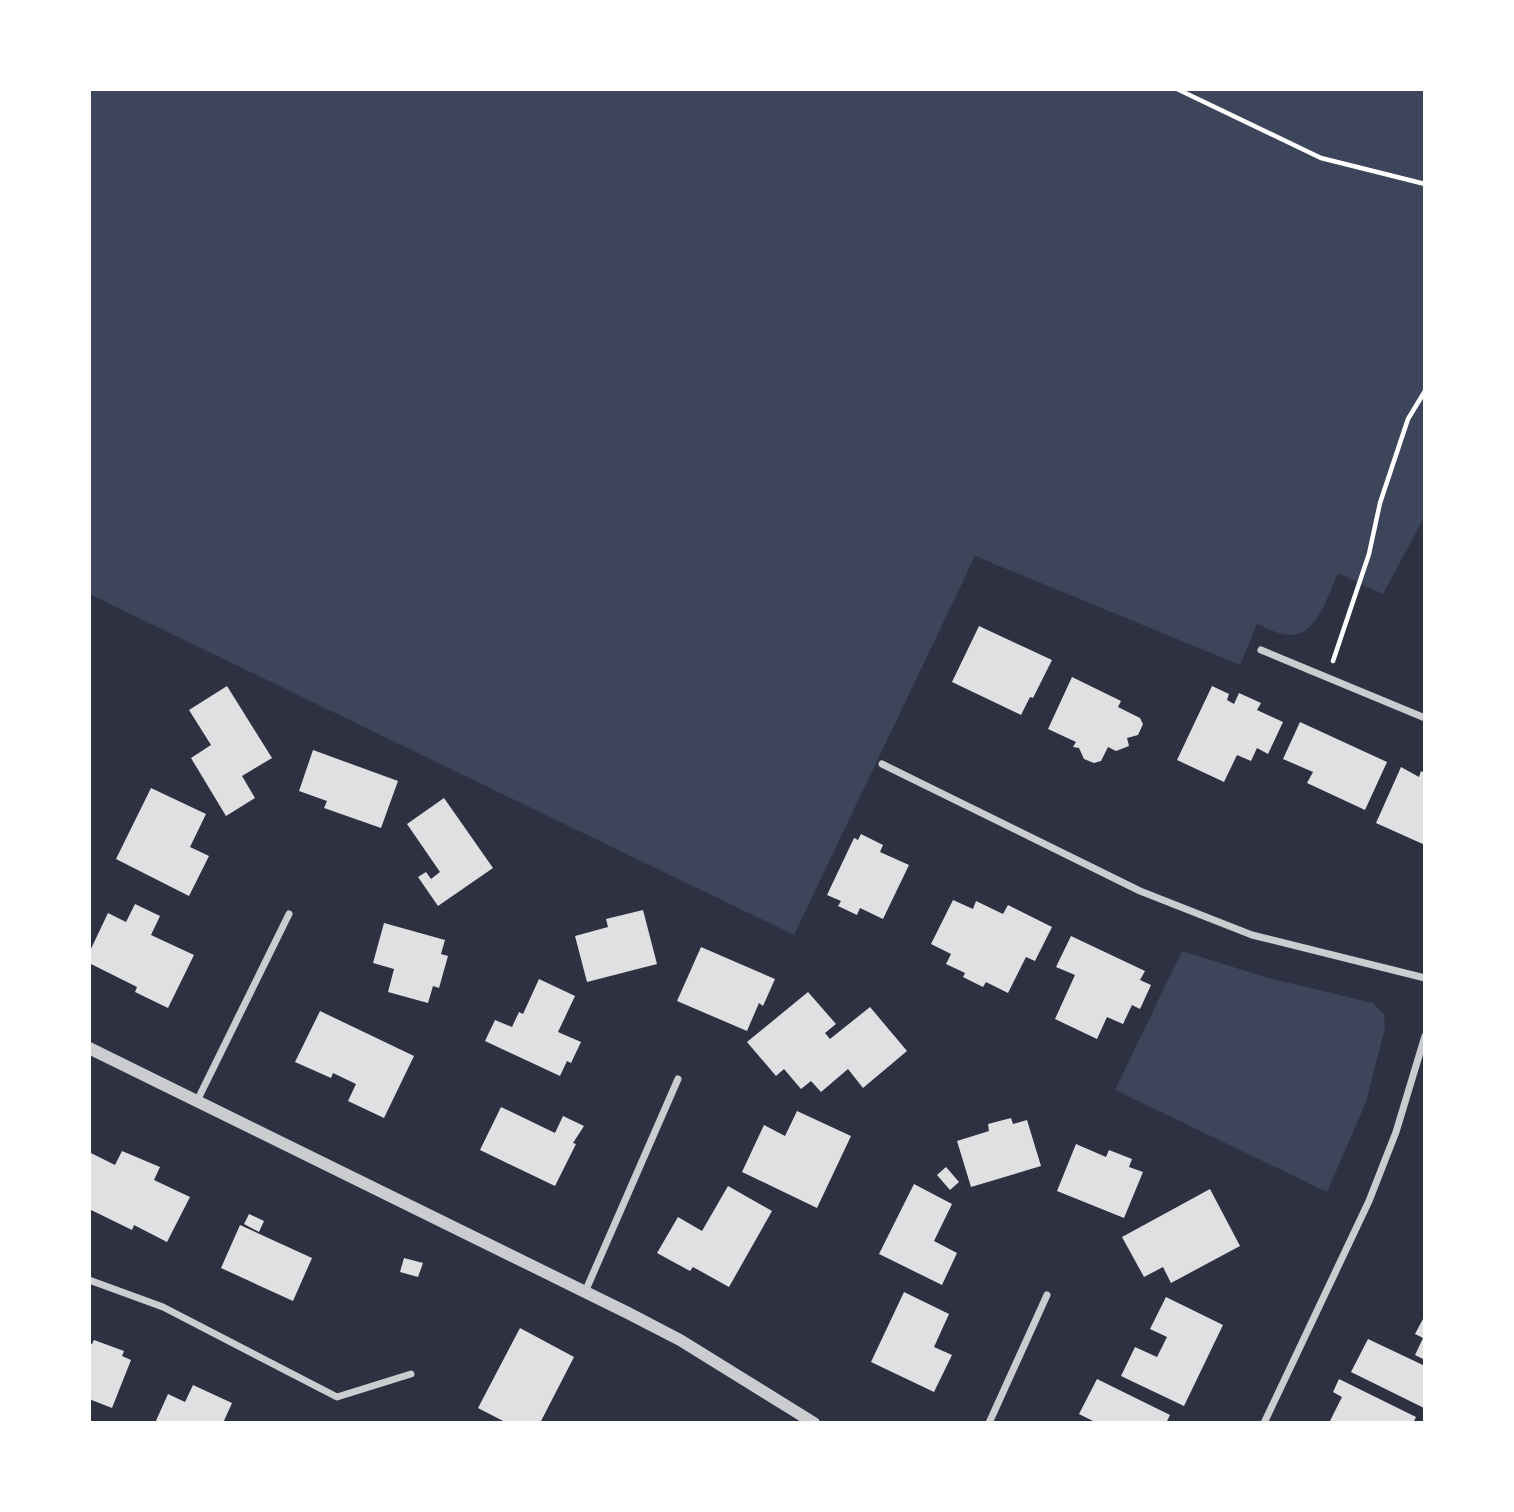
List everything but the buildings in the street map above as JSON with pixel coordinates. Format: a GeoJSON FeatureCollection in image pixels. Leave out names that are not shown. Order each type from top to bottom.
{"type":"FeatureCollection","features":[{"type":"Feature","properties":{"kind":"street"},"geometry":{"type":"LineString","coordinates":[[1261,650],[1425,718]]}},
{"type":"Feature","properties":{"kind":"street"},"geometry":{"type":"LineString","coordinates":[[882,764],[1140,891],[1252,935],[1425,978]]}},
{"type":"Feature","properties":{"kind":"street"},"geometry":{"type":"LineString","coordinates":[[197,1101],[289,914]]}},
{"type":"Feature","properties":{"kind":"street"},"geometry":{"type":"LineString","coordinates":[[1264,1423],[1369,1201],[1396,1132],[1425,1036]]}},
{"type":"Feature","properties":{"kind":"street"},"geometry":{"type":"LineString","coordinates":[[89,1048],[680,1340],[814,1423]]}},
{"type":"Feature","properties":{"kind":"street"},"geometry":{"type":"LineString","coordinates":[[585,1292],[678,1079]]}},
{"type":"Feature","properties":{"kind":"street"},"geometry":{"type":"LineString","coordinates":[[89,1280],[163,1307],[337,1397],[411,1374]]}},
{"type":"Feature","properties":{"kind":"street"},"geometry":{"type":"LineString","coordinates":[[989,1423],[1047,1295]]}},
{"type":"Feature","properties":{"kind":"path"},"geometry":{"type":"LineString","coordinates":[[1177,89],[1321,158],[1425,184]]}},
{"type":"Feature","properties":{"kind":"path"},"geometry":{"type":"LineString","coordinates":[[1327,677],[1369,554],[1380,503],[1408,419],[1425,391]]}},
{"type":"Feature","properties":{"kind":"shaded area"},"geometry":{"type":"Polygon","coordinates":[[[89,89],[1425,89],[1425,516],[1383,594],[1338,573],[1321,612],[1307,629],[1285,635],[1257,624],[1240,665],[975,556],[794,935],[89,594],[89,89]]]}},
{"type":"Feature","properties":{"kind":"shaded area"},"geometry":{"type":"Polygon","coordinates":[[[1182,951],[1265,977],[1373,1003],[1384,1014],[1385,1028],[1366,1102],[1327,1192],[1115,1090],[1182,951]]]}}]}
